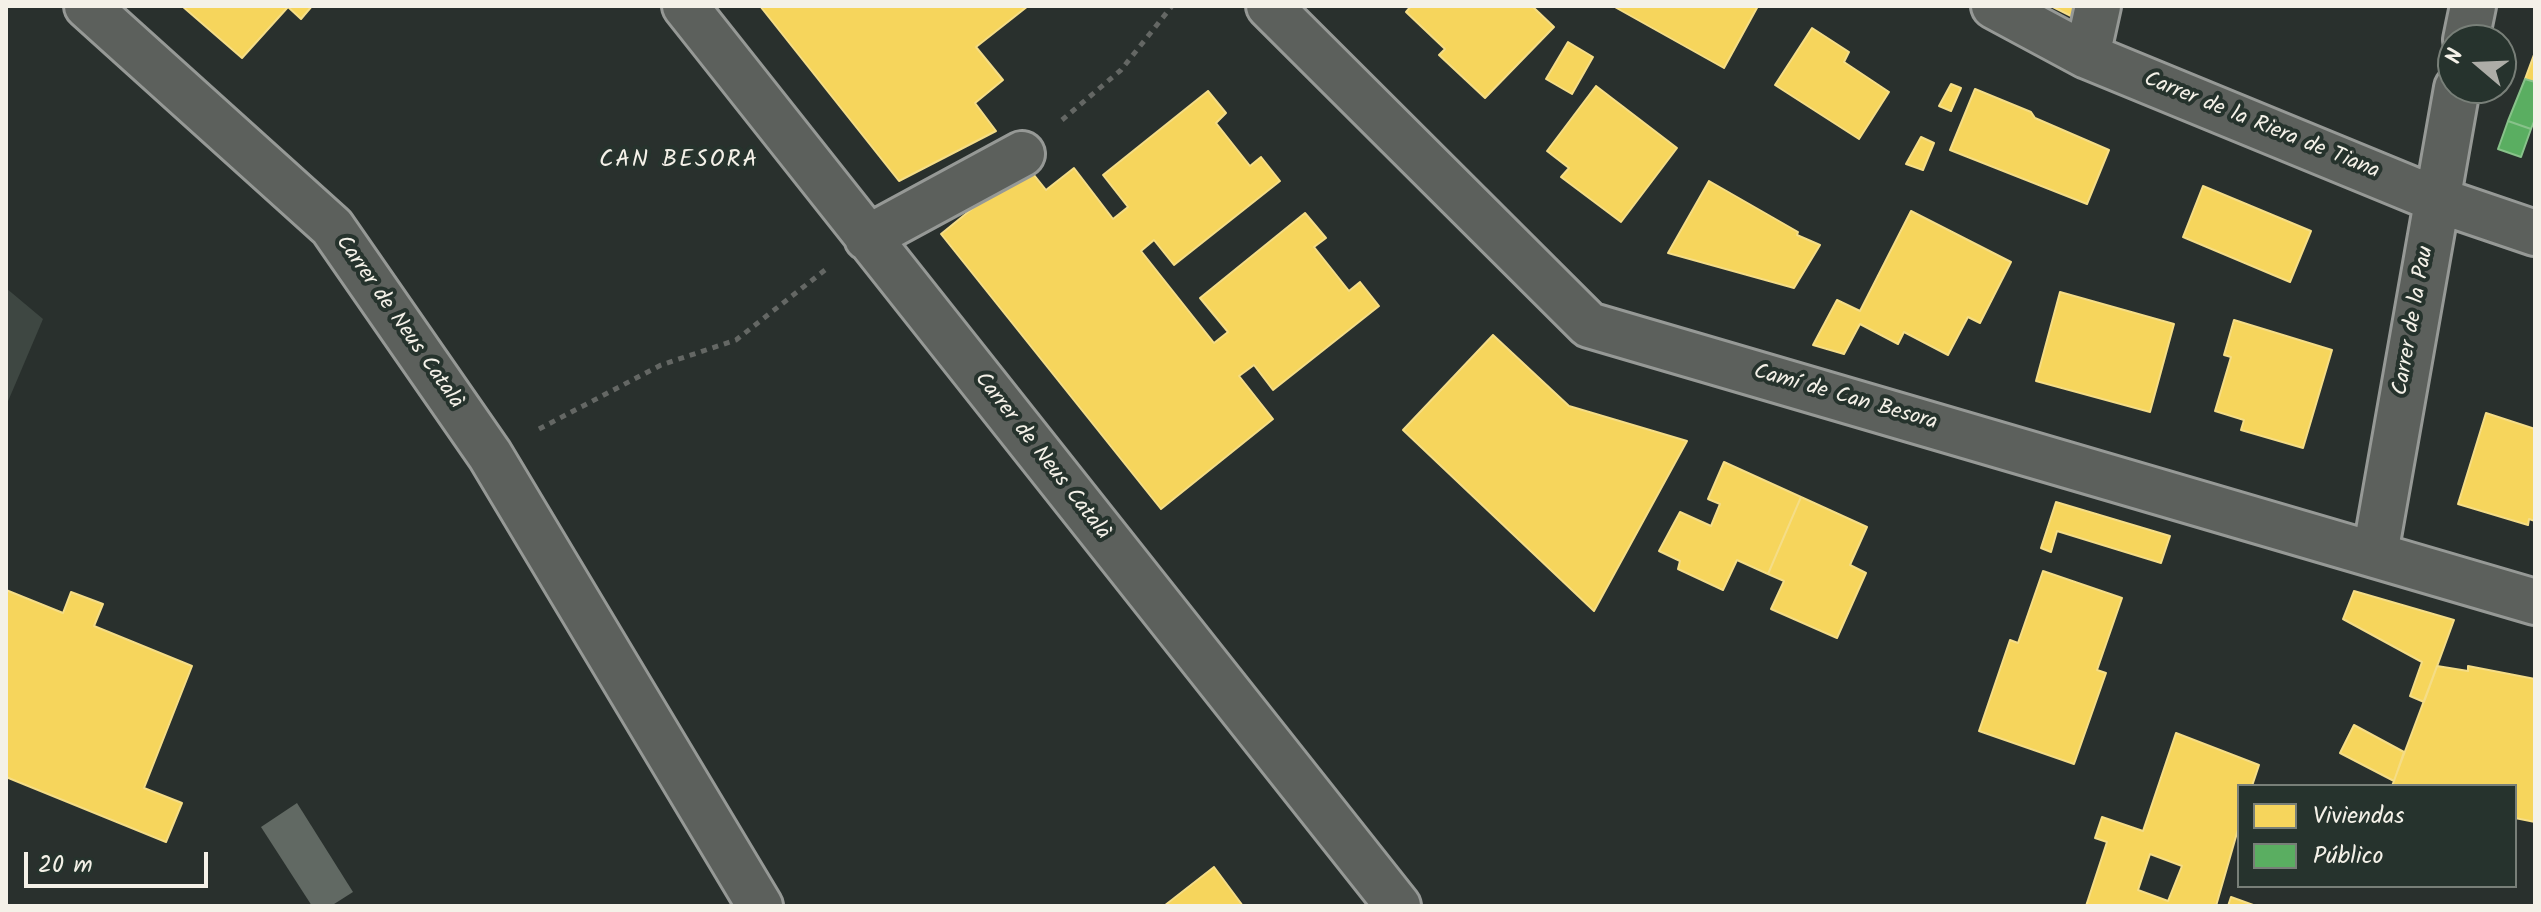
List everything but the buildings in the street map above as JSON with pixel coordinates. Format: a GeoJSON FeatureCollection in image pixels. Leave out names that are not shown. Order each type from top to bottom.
{"type":"FeatureCollection","features":[{"type":"Feature","properties":{"kind":"street","name":"Carrer de Neus Català"},"geometry":{"type":"LineString","coordinates":[[87,6],[332,227],[490,455],[760,906]]}},
{"type":"Feature","properties":{"kind":"street","name":"Carrer de Neus Català"},"geometry":{"type":"LineString","coordinates":[[685,6],[1398,906]]}},
{"type":"Feature","properties":{"kind":"street","name":"Camí de Can Besora"},"geometry":{"type":"LineString","coordinates":[[1269,6],[1589,325],[2535,602]]}},
{"type":"Feature","properties":{"kind":"street","name":"Carrer de la Riera de Tiana"},"geometry":{"type":"LineString","coordinates":[[1994,6],[2087,56],[2435,199],[2535,233]]}},
{"type":"Feature","properties":{"kind":"street"},"geometry":{"type":"LineString","coordinates":[[2087,56],[2098,6]]}},
{"type":"Feature","properties":{"kind":"street","name":"Carrer de la Pau"},"geometry":{"type":"LineString","coordinates":[[2375,554],[2454,104]]}},
{"type":"Feature","properties":{"kind":"street"},"geometry":{"type":"LineString","coordinates":[[867,238],[1022,154]]}},
{"type":"Feature","properties":{"kind":"path"},"geometry":{"type":"LineString","coordinates":[[1022,154],[1121,70],[1172,6]]}},
{"type":"Feature","properties":{"kind":"path"},"geometry":{"type":"LineString","coordinates":[[490,455],[661,365],[736,340],[867,238]]}},
{"type":"Feature","properties":{"kind":"shaded area"},"geometry":{"type":"Polygon","coordinates":[[[6,288],[43,319],[6,406],[6,288]]]}},
{"type":"Feature","properties":{"kind":"shaded area"},"geometry":{"type":"Polygon","coordinates":[[[297,803],[353,892],[331,906],[312,906],[261,827],[297,803]]]}},
{"type":"Feature","properties":{"kind":"district","name":"CAN BESORA"},"geometry":{"type":"Point","coordinates":[679,162]}}]}
